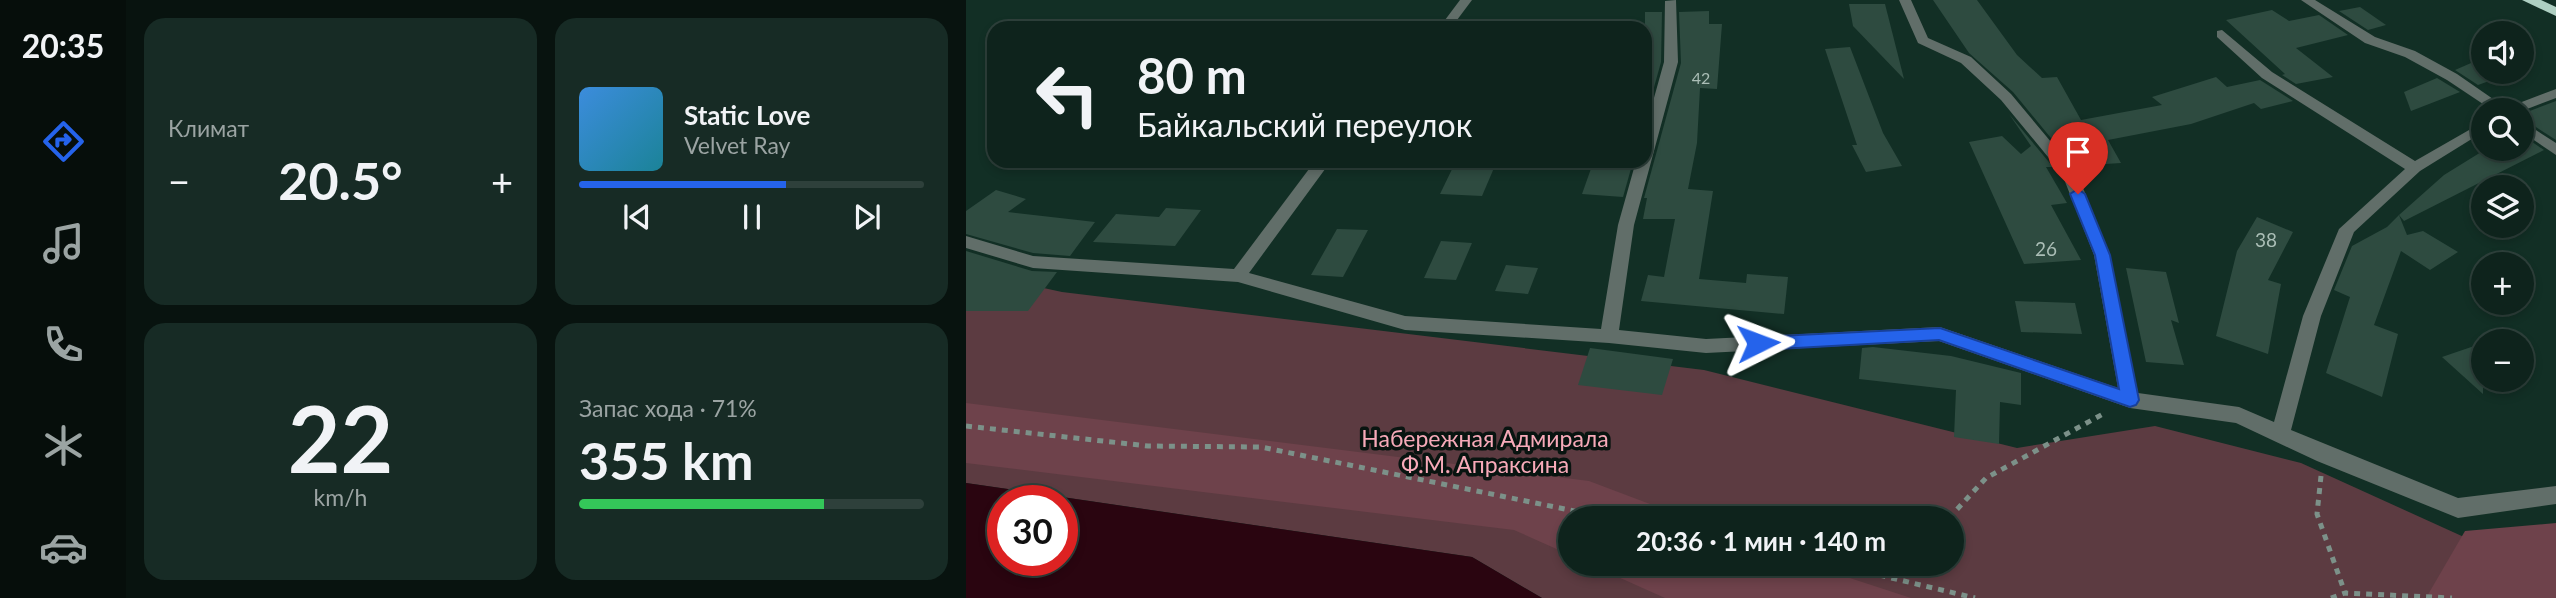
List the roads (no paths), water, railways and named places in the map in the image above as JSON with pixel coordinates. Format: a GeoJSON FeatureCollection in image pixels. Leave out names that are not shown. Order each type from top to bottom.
{"type":"FeatureCollection","features":[{"type":"Feature","properties":{"kind":"highway"},"geometry":{"type":"LineString","coordinates":[[2529,0],[2556,12]]}},
{"type":"Feature","properties":{"kind":"street"},"geometry":{"type":"LineString","coordinates":[[1450,21],[1466,0]]}},
{"type":"Feature","properties":{"kind":"street"},"geometry":{"type":"LineString","coordinates":[[1905,0],[1923,40],[1966,61],[2006,97],[2069,173],[2102,255],[2130,400]]}},
{"type":"Feature","properties":{"kind":"street"},"geometry":{"type":"LineString","coordinates":[[2307,0],[2370,40],[2410,54],[2452,76],[2484,98]]}},
{"type":"Feature","properties":{"kind":"street"},"geometry":{"type":"LineString","coordinates":[[1652,130],[1671,62],[1671,1]]}},
{"type":"Feature","properties":{"kind":"street"},"geometry":{"type":"LineString","coordinates":[[2222,34],[2267,75],[2416,168]]}},
{"type":"Feature","properties":{"kind":"street"},"geometry":{"type":"LineString","coordinates":[[2534,102],[2556,93]]}},
{"type":"Feature","properties":{"kind":"street"},"geometry":{"type":"LineString","coordinates":[[2281,432],[2312,316],[2347,229],[2416,168],[2471,134]]}},
{"type":"Feature","properties":{"kind":"street"},"geometry":{"type":"LineString","coordinates":[[2534,134],[2556,150]]}},
{"type":"Feature","properties":{"kind":"street"},"geometry":{"type":"LineString","coordinates":[[1238,276],[1318,168]]}},
{"type":"Feature","properties":{"kind":"street"},"geometry":{"type":"LineString","coordinates":[[1609,336],[1626,225],[1642,168]]}},
{"type":"Feature","properties":{"kind":"street"},"geometry":{"type":"LineString","coordinates":[[966,242],[1033,261],[1238,276],[1405,323],[1609,336],[1706,346],[1940,334],[2130,400],[2239,415],[2281,432],[2324,455],[2458,508],[2556,495]]}},
{"type":"Feature","properties":{"kind":"park label","name":"Набережная Адмирала Ф.М. Апраксина"},"geometry":{"type":"Point","coordinates":[1485,451]}}]}
